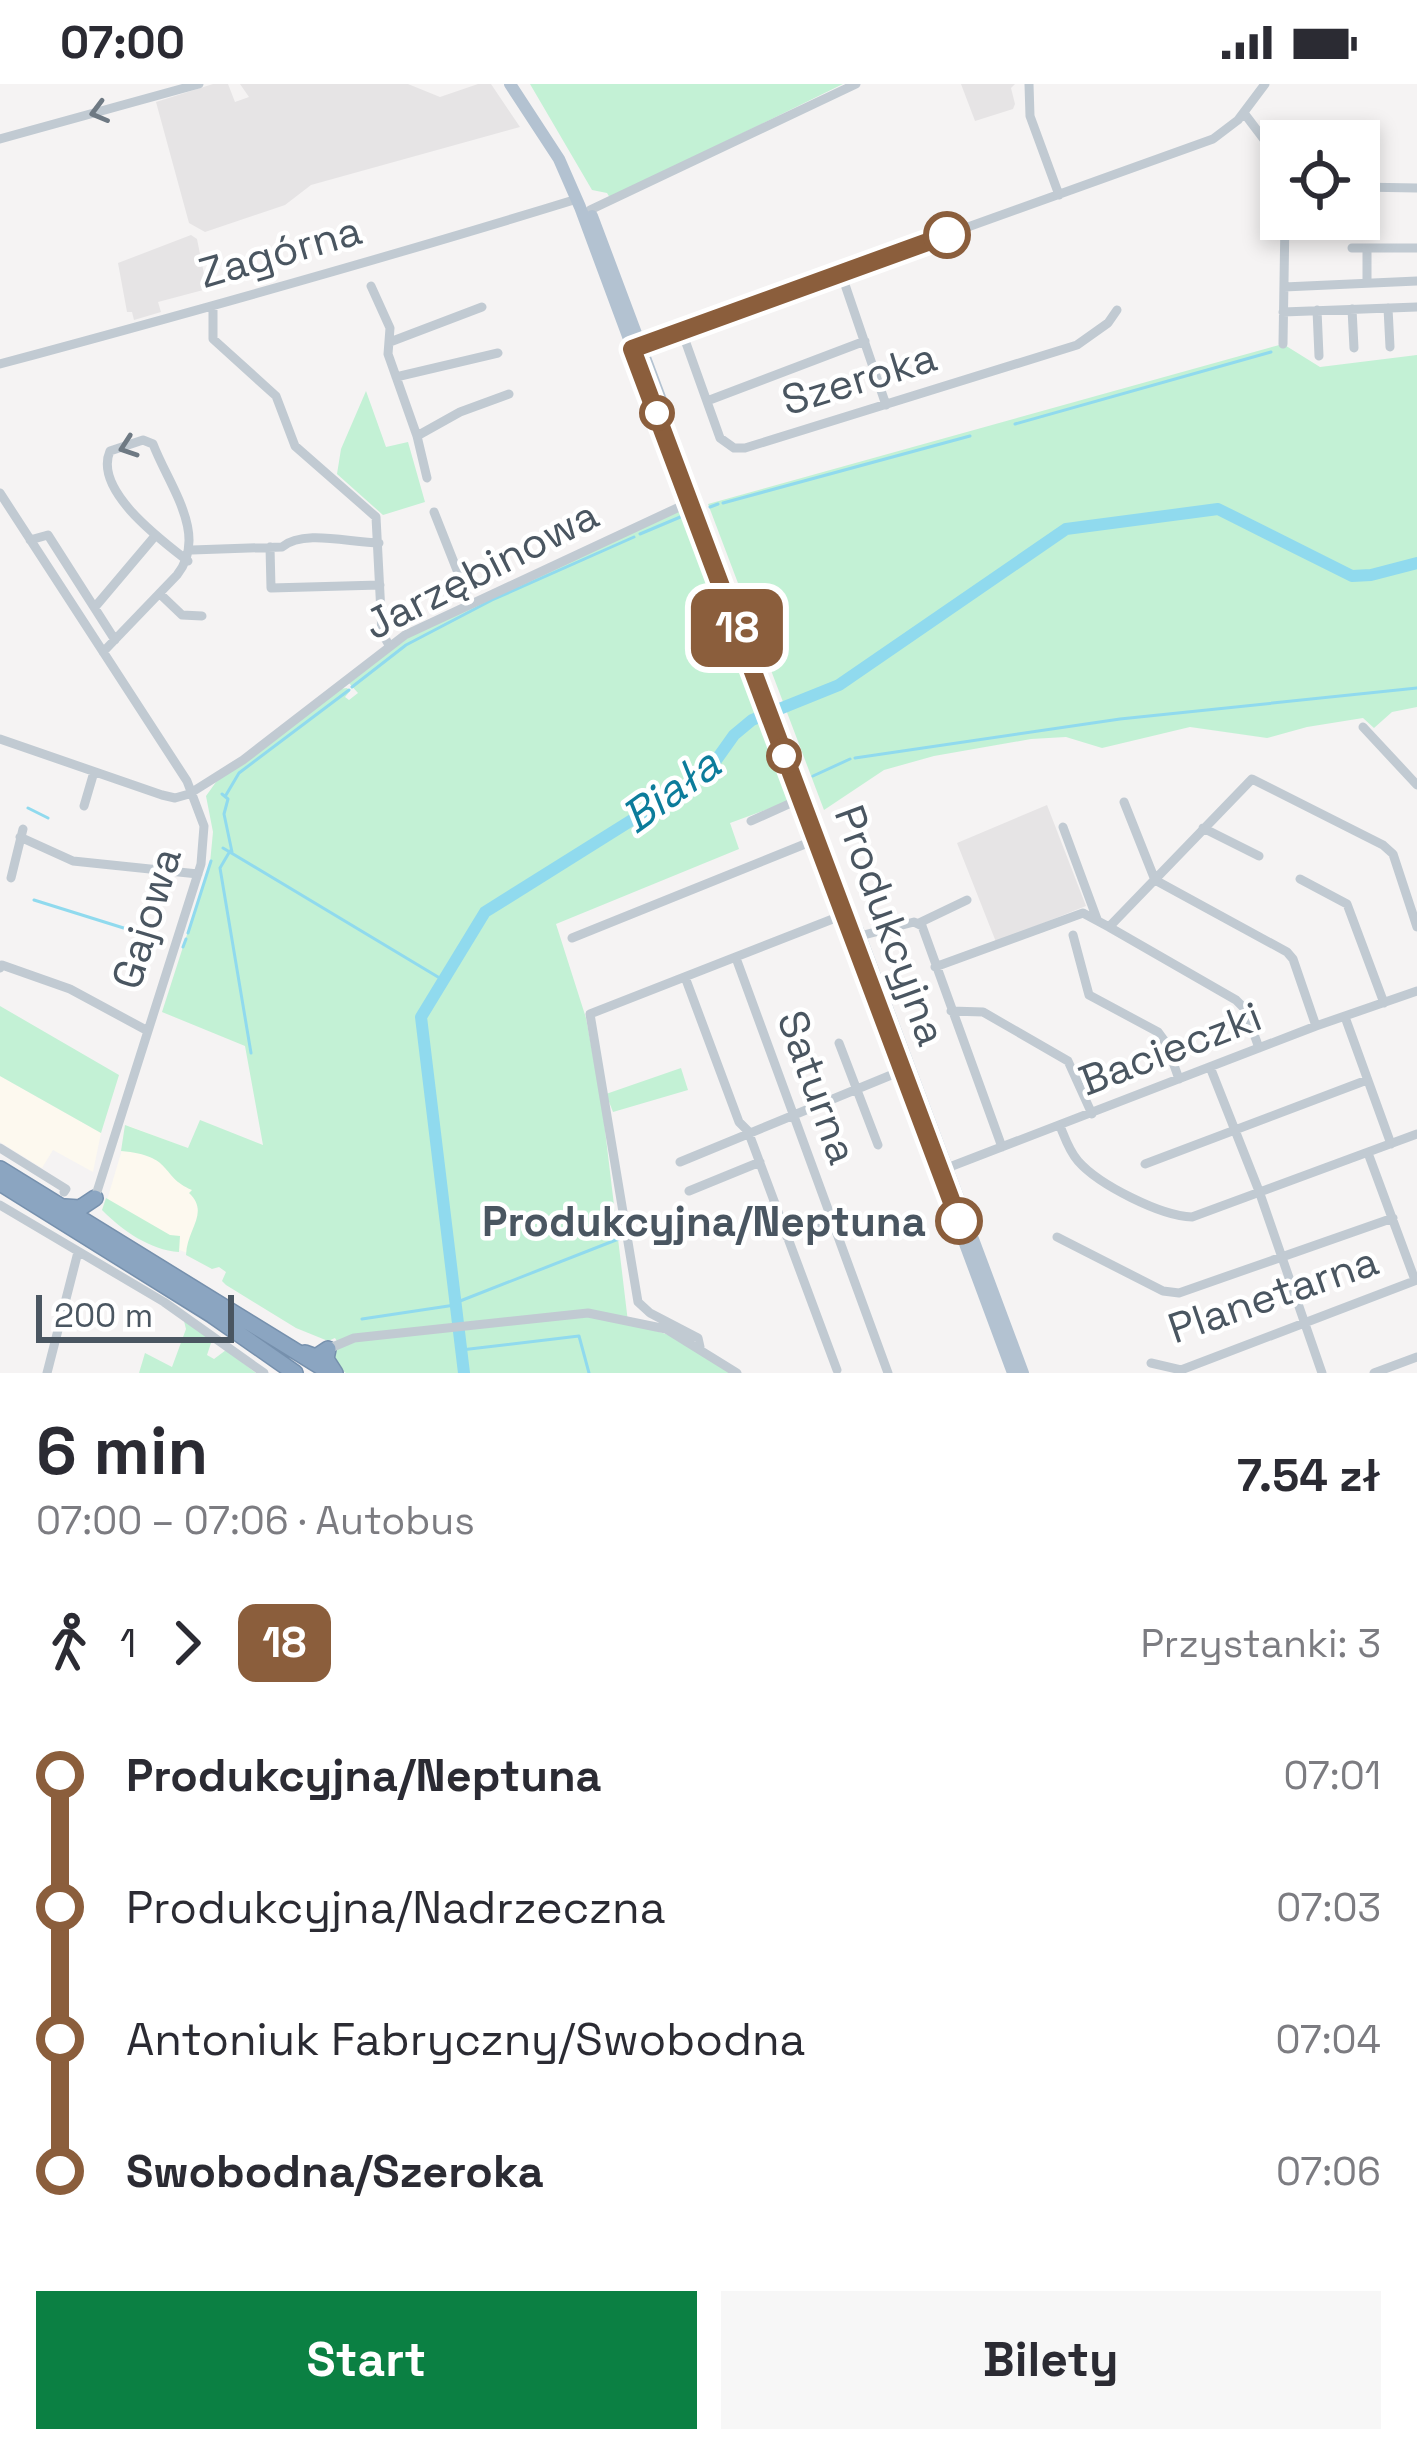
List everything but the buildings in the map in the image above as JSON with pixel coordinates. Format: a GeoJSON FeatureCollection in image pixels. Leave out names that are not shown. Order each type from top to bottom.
{"type":"FeatureCollection","features":[{"type":"Feature","properties":{"kind":"highway"},"geometry":{"type":"LineString","coordinates":[[0,1169],[80,1208],[95,1198]]}},
{"type":"Feature","properties":{"kind":"highway"},"geometry":{"type":"LineString","coordinates":[[0,1183],[212,1315],[293,1372]]}},
{"type":"Feature","properties":{"kind":"highway"},"geometry":{"type":"LineString","coordinates":[[95,1198],[95,1218],[102,1232]]}},
{"type":"Feature","properties":{"kind":"highway"},"geometry":{"type":"LineString","coordinates":[[62,1199],[102,1232],[333,1373]]}},
{"type":"Feature","properties":{"kind":"highway"},"geometry":{"type":"LineString","coordinates":[[291,1348],[316,1357],[328,1349]]}},
{"type":"Feature","properties":{"kind":"highway"},"geometry":{"type":"LineString","coordinates":[[328,1349],[326,1359],[333,1373]]}},
{"type":"Feature","properties":{"kind":"main road"},"geometry":{"type":"LineString","coordinates":[[510,84],[537,123],[577,199],[637,346]]}},
{"type":"Feature","properties":{"kind":"main road"},"geometry":{"type":"LineString","coordinates":[[520,84],[566,154],[637,346]]}},
{"type":"Feature","properties":{"kind":"main road","name":"Produkcyjna"},"geometry":{"type":"LineString","coordinates":[[637,346],[860,936],[905,1070]]}},
{"type":"Feature","properties":{"kind":"main road","name":"Produkcyjna"},"geometry":{"type":"LineString","coordinates":[[775,719],[843,915],[1023,1373]]}},
{"type":"Feature","properties":{"kind":"main road","name":"Produkcyjna"},"geometry":{"type":"LineString","coordinates":[[943,1170],[1013,1373]]}},
{"type":"Feature","properties":{"kind":"street"},"geometry":{"type":"LineString","coordinates":[[0,139],[199,84]]}},
{"type":"Feature","properties":{"kind":"street"},"geometry":{"type":"LineString","coordinates":[[590,210],[856,84]]}},
{"type":"Feature","properties":{"kind":"street"},"geometry":{"type":"LineString","coordinates":[[1029,84],[1030,116],[1059,195]]}},
{"type":"Feature","properties":{"kind":"street"},"geometry":{"type":"LineString","coordinates":[[637,346],[1214,139],[1244,113],[1264,84]]}},
{"type":"Feature","properties":{"kind":"street"},"geometry":{"type":"LineString","coordinates":[[1244,113],[1260,134]]}},
{"type":"Feature","properties":{"kind":"street"},"geometry":{"type":"LineString","coordinates":[[1380,187],[1417,188]]}},
{"type":"Feature","properties":{"kind":"street","name":"Zagórna"},"geometry":{"type":"LineString","coordinates":[[0,364],[213,308],[273,286],[577,199]]}},
{"type":"Feature","properties":{"kind":"street"},"geometry":{"type":"LineString","coordinates":[[1283,344],[1285,240]]}},
{"type":"Feature","properties":{"kind":"street"},"geometry":{"type":"LineString","coordinates":[[1352,248],[1417,248]]}},
{"type":"Feature","properties":{"kind":"street"},"geometry":{"type":"LineString","coordinates":[[1367,248],[1367,284]]}},
{"type":"Feature","properties":{"kind":"street"},"geometry":{"type":"LineString","coordinates":[[841,273],[886,405]]}},
{"type":"Feature","properties":{"kind":"street"},"geometry":{"type":"LineString","coordinates":[[1284,287],[1417,281]]}},
{"type":"Feature","properties":{"kind":"street"},"geometry":{"type":"LineString","coordinates":[[371,286],[391,328],[388,354],[427,478]]}},
{"type":"Feature","properties":{"kind":"street"},"geometry":{"type":"LineString","coordinates":[[390,342],[482,307]]}},
{"type":"Feature","properties":{"kind":"street"},"geometry":{"type":"LineString","coordinates":[[1283,312],[1417,307]]}},
{"type":"Feature","properties":{"kind":"street"},"geometry":{"type":"LineString","coordinates":[[213,308],[214,341],[276,396],[293,444],[373,512],[379,543],[382,633],[388,645]]}},
{"type":"Feature","properties":{"kind":"street"},"geometry":{"type":"LineString","coordinates":[[1388,308],[1390,347]]}},
{"type":"Feature","properties":{"kind":"street"},"geometry":{"type":"LineString","coordinates":[[1352,309],[1354,348]]}},
{"type":"Feature","properties":{"kind":"street","name":"Szeroka"},"geometry":{"type":"LineString","coordinates":[[681,329],[720,438],[734,448],[1077,345],[1118,310]]}},
{"type":"Feature","properties":{"kind":"street"},"geometry":{"type":"LineString","coordinates":[[1317,310],[1319,356]]}},
{"type":"Feature","properties":{"kind":"street"},"geometry":{"type":"LineString","coordinates":[[707,401],[865,341]]}},
{"type":"Feature","properties":{"kind":"street"},"geometry":{"type":"LineString","coordinates":[[396,377],[498,352]]}},
{"type":"Feature","properties":{"kind":"street"},"geometry":{"type":"LineString","coordinates":[[417,436],[460,412],[509,394]]}},
{"type":"Feature","properties":{"kind":"street"},"geometry":{"type":"LineString","coordinates":[[103,652],[190,556],[190,528],[153,444],[143,440],[110,451],[107,463],[119,498],[155,536],[190,556],[318,538],[345,544],[379,543]]}},
{"type":"Feature","properties":{"kind":"street","name":"Gajowa"},"geometry":{"type":"LineString","coordinates":[[0,493],[193,791],[205,834],[198,874],[95,1198]]}},
{"type":"Feature","properties":{"kind":"street","name":"Jarzębinowa"},"geometry":{"type":"LineString","coordinates":[[193,791],[250,756],[388,645],[694,501]]}},
{"type":"Feature","properties":{"kind":"street"},"geometry":{"type":"LineString","coordinates":[[434,512],[470,603]]}},
{"type":"Feature","properties":{"kind":"street"},"geometry":{"type":"LineString","coordinates":[[30,540],[48,535],[115,640]]}},
{"type":"Feature","properties":{"kind":"street"},"geometry":{"type":"LineString","coordinates":[[95,607],[155,536]]}},
{"type":"Feature","properties":{"kind":"street"},"geometry":{"type":"LineString","coordinates":[[269,547],[271,588],[380,585]]}},
{"type":"Feature","properties":{"kind":"street"},"geometry":{"type":"LineString","coordinates":[[160,594],[182,615],[202,616]]}},
{"type":"Feature","properties":{"kind":"street"},"geometry":{"type":"LineString","coordinates":[[1363,728],[1417,785]]}},
{"type":"Feature","properties":{"kind":"street"},"geometry":{"type":"LineString","coordinates":[[0,739],[168,797],[193,791]]}},
{"type":"Feature","properties":{"kind":"street"},"geometry":{"type":"LineString","coordinates":[[84,806],[94,772]]}},
{"type":"Feature","properties":{"kind":"street"},"geometry":{"type":"LineString","coordinates":[[1109,927],[1245,784],[1260,781],[1393,854],[1417,927]]}},
{"type":"Feature","properties":{"kind":"street"},"geometry":{"type":"LineString","coordinates":[[751,821],[755,815],[800,799]]}},
{"type":"Feature","properties":{"kind":"street"},"geometry":{"type":"LineString","coordinates":[[1124,802],[1155,880],[1287,952],[1316,1026]]}},
{"type":"Feature","properties":{"kind":"street"},"geometry":{"type":"LineString","coordinates":[[1063,827],[1096,919]]}},
{"type":"Feature","properties":{"kind":"street"},"geometry":{"type":"LineString","coordinates":[[1203,828],[1259,856]]}},
{"type":"Feature","properties":{"kind":"street"},"geometry":{"type":"LineString","coordinates":[[11,878],[21,833],[73,862],[198,874]]}},
{"type":"Feature","properties":{"kind":"street","name":"Produkcyjna"},"geometry":{"type":"LineString","coordinates":[[572,938],[815,840]]}},
{"type":"Feature","properties":{"kind":"street"},"geometry":{"type":"LineString","coordinates":[[1300,878],[1348,904],[1384,1003]]}},
{"type":"Feature","properties":{"kind":"street"},"geometry":{"type":"LineString","coordinates":[[860,936],[919,923],[968,900]]}},
{"type":"Feature","properties":{"kind":"street"},"geometry":{"type":"LineString","coordinates":[[935,968],[1083,914],[1237,1000],[1259,1048]]}},
{"type":"Feature","properties":{"kind":"street"},"geometry":{"type":"LineString","coordinates":[[700,1347],[698,1338],[638,1302],[590,1014],[843,915]]}},
{"type":"Feature","properties":{"kind":"street"},"geometry":{"type":"LineString","coordinates":[[919,923],[1002,1147]]}},
{"type":"Feature","properties":{"kind":"street"},"geometry":{"type":"LineString","coordinates":[[1073,935],[1089,995],[1158,1033],[1179,1079]]}},
{"type":"Feature","properties":{"kind":"street","name":"Saturna"},"geometry":{"type":"LineString","coordinates":[[736,958],[888,1373]]}},
{"type":"Feature","properties":{"kind":"street"},"geometry":{"type":"LineString","coordinates":[[1,967],[70,989],[146,1030]]}},
{"type":"Feature","properties":{"kind":"street"},"geometry":{"type":"LineString","coordinates":[[685,977],[837,1370]]}},
{"type":"Feature","properties":{"kind":"street","name":"Bacieczki"},"geometry":{"type":"LineString","coordinates":[[943,1170],[1417,991]]}},
{"type":"Feature","properties":{"kind":"street"},"geometry":{"type":"LineString","coordinates":[[951,1011],[983,1012],[1068,1061],[1092,1114]]}},
{"type":"Feature","properties":{"kind":"street"},"geometry":{"type":"LineString","coordinates":[[1346,1017],[1391,1144]]}},
{"type":"Feature","properties":{"kind":"street"},"geometry":{"type":"LineString","coordinates":[[838,1043],[878,1145]]}},
{"type":"Feature","properties":{"kind":"street"},"geometry":{"type":"LineString","coordinates":[[1210,1067],[1322,1373]]}},
{"type":"Feature","properties":{"kind":"street"},"geometry":{"type":"LineString","coordinates":[[680,1162],[905,1070]]}},
{"type":"Feature","properties":{"kind":"street"},"geometry":{"type":"LineString","coordinates":[[1145,1164],[1367,1081]]}},
{"type":"Feature","properties":{"kind":"street"},"geometry":{"type":"LineString","coordinates":[[1060,1126],[1084,1168],[1172,1216],[1192,1217],[1417,1134]]}},
{"type":"Feature","properties":{"kind":"street"},"geometry":{"type":"LineString","coordinates":[[0,1148],[66,1189],[62,1199]]}},
{"type":"Feature","properties":{"kind":"street"},"geometry":{"type":"LineString","coordinates":[[1368,1153],[1416,1280]]}},
{"type":"Feature","properties":{"kind":"street"},"geometry":{"type":"LineString","coordinates":[[689,1191],[760,1162]]}},
{"type":"Feature","properties":{"kind":"street"},"geometry":{"type":"LineString","coordinates":[[0,1205],[197,1324],[264,1373]]}},
{"type":"Feature","properties":{"kind":"street"},"geometry":{"type":"LineString","coordinates":[[1057,1237],[1163,1291],[1179,1293],[1393,1217]]}},
{"type":"Feature","properties":{"kind":"street"},"geometry":{"type":"LineString","coordinates":[[787,1237],[832,1221]]}},
{"type":"Feature","properties":{"kind":"street"},"geometry":{"type":"LineString","coordinates":[[47,1373],[78,1252]]}},
{"type":"Feature","properties":{"kind":"street","name":"Planetarna"},"geometry":{"type":"LineString","coordinates":[[1150,1363],[1181,1370],[1416,1280]]}},
{"type":"Feature","properties":{"kind":"street"},"geometry":{"type":"LineString","coordinates":[[328,1349],[346,1339],[589,1313],[649,1323],[700,1347],[737,1373]]}},
{"type":"Feature","properties":{"kind":"street"},"geometry":{"type":"LineString","coordinates":[[1374,1373],[1397,1369],[1417,1357]]}},
{"type":"Feature","properties":{"kind":"shaded area"},"geometry":{"type":"Polygon","coordinates":[[[213,84],[228,84],[235,102],[249,97],[240,84],[408,84],[440,97],[491,84],[520,127],[311,185],[285,205],[205,232],[189,223],[156,102],[213,84]]]}},
{"type":"Feature","properties":{"kind":"shaded area"},"geometry":{"type":"Polygon","coordinates":[[[961,84],[1015,84],[1011,88],[1013,109],[975,121],[961,84]]]}},
{"type":"Feature","properties":{"kind":"shaded area"},"geometry":{"type":"Polygon","coordinates":[[[191,235],[197,239],[207,289],[158,302],[161,312],[134,320],[132,312],[127,312],[118,263],[191,235]]]}},
{"type":"Feature","properties":{"kind":"shaded area"},"geometry":{"type":"Polygon","coordinates":[[[1047,805],[1086,906],[996,942],[957,843],[1047,805]]]}},
{"type":"Feature","properties":{"kind":"shaded area"},"geometry":{"type":"Polygon","coordinates":[[[0,1076],[101,1133],[93,1172],[53,1150],[42,1168],[0,1142],[0,1076]]]}},
{"type":"Feature","properties":{"kind":"shaded area"},"geometry":{"type":"Polygon","coordinates":[[[129,1126],[221,1161],[193,1255],[160,1243],[105,1207],[129,1126]]]}},
{"type":"Feature","properties":{"kind":"green space"},"geometry":{"type":"Polygon","coordinates":[[[530,84],[843,84],[610,198],[592,190],[530,84]]]}},
{"type":"Feature","properties":{"kind":"green space"},"geometry":{"type":"Polygon","coordinates":[[[1283,344],[1320,367],[1417,355],[1417,707],[1392,712],[1374,728],[1363,718],[1267,738],[1190,727],[1102,748],[1066,737],[1031,739],[884,770],[824,810],[708,504],[1283,344]]]}},
{"type":"Feature","properties":{"kind":"green space"},"geometry":{"type":"Polygon","coordinates":[[[366,391],[386,447],[408,442],[425,502],[383,515],[337,474],[341,449],[366,391]]]}},
{"type":"Feature","properties":{"kind":"green space"},"geometry":{"type":"Polygon","coordinates":[[[684,512],[793,800],[730,823],[739,849],[556,924],[586,1018],[602,1105],[628,1322],[672,1336],[730,1373],[346,1373],[335,1366],[331,1353],[340,1346],[335,1338],[328,1341],[296,1328],[226,1285],[222,1281],[226,1272],[219,1267],[212,1269],[186,1255],[198,1214],[189,1193],[192,1190],[150,1157],[121,1151],[125,1125],[188,1148],[200,1120],[263,1145],[245,1046],[162,1012],[210,863],[213,832],[206,796],[216,782],[339,689],[350,691],[345,697],[349,700],[358,693],[348,682],[407,637],[684,512]]]}},
{"type":"Feature","properties":{"kind":"green space"},"geometry":{"type":"Polygon","coordinates":[[[0,1006],[119,1075],[101,1133],[0,1076],[0,1006]]]}},
{"type":"Feature","properties":{"kind":"green space"},"geometry":{"type":"Polygon","coordinates":[[[681,1068],[688,1090],[613,1112],[606,1094],[681,1068]]]}},
{"type":"Feature","properties":{"kind":"green space"},"geometry":{"type":"Polygon","coordinates":[[[106,1198],[170,1235],[180,1236],[179,1252],[158,1248],[128,1232],[102,1210],[106,1198]]]}},
{"type":"Feature","properties":{"kind":"green space"},"geometry":{"type":"Polygon","coordinates":[[[184,1321],[212,1340],[207,1355],[214,1359],[226,1350],[256,1373],[139,1373],[145,1353],[172,1367],[186,1329],[184,1321]]]}},
{"type":"Feature","properties":{"kind":"waterway"},"geometry":{"type":"LineString","coordinates":[[1015,424],[1271,352]]}},
{"type":"Feature","properties":{"kind":"waterway"},"geometry":{"type":"LineString","coordinates":[[723,503],[970,436]]}},
{"type":"Feature","properties":{"kind":"waterway"},"geometry":{"type":"LineString","coordinates":[[710,507],[718,504]]}},
{"type":"Feature","properties":{"kind":"waterway","name":"Biała"},"geometry":{"type":"LineString","coordinates":[[464,1373],[421,1017],[485,912],[707,773],[734,735],[752,720],[839,685],[1066,529],[1218,509],[1352,576],[1417,563]]}},
{"type":"Feature","properties":{"kind":"waterway"},"geometry":{"type":"LineString","coordinates":[[640,534],[685,515]]}},
{"type":"Feature","properties":{"kind":"waterway"},"geometry":{"type":"LineString","coordinates":[[352,687],[406,645],[492,600],[634,537]]}},
{"type":"Feature","properties":{"kind":"waterway"},"geometry":{"type":"LineString","coordinates":[[855,758],[1120,719],[1417,688]]}},
{"type":"Feature","properties":{"kind":"waterway"},"geometry":{"type":"LineString","coordinates":[[226,795],[239,773],[349,690]]}},
{"type":"Feature","properties":{"kind":"waterway"},"geometry":{"type":"LineString","coordinates":[[813,776],[850,759]]}},
{"type":"Feature","properties":{"kind":"waterway"},"geometry":{"type":"LineString","coordinates":[[222,794],[228,799],[224,814],[232,852]]}},
{"type":"Feature","properties":{"kind":"waterway"},"geometry":{"type":"LineString","coordinates":[[28,808],[48,818]]}},
{"type":"Feature","properties":{"kind":"waterway"},"geometry":{"type":"LineString","coordinates":[[223,848],[443,980]]}},
{"type":"Feature","properties":{"kind":"waterway"},"geometry":{"type":"LineString","coordinates":[[230,851],[220,868],[251,1053]]}},
{"type":"Feature","properties":{"kind":"waterway"},"geometry":{"type":"LineString","coordinates":[[188,933],[211,861]]}},
{"type":"Feature","properties":{"kind":"waterway"},"geometry":{"type":"LineString","coordinates":[[34,900],[162,940]]}},
{"type":"Feature","properties":{"kind":"waterway"},"geometry":{"type":"LineString","coordinates":[[183,947],[186,939]]}},
{"type":"Feature","properties":{"kind":"waterway"},"geometry":{"type":"LineString","coordinates":[[455,1303],[621,1238]]}},
{"type":"Feature","properties":{"kind":"waterway"},"geometry":{"type":"LineString","coordinates":[[362,1319],[455,1305]]}},
{"type":"Feature","properties":{"kind":"waterway"},"geometry":{"type":"LineString","coordinates":[[461,1350],[579,1336],[589,1373]]}},
{"type":"Feature","properties":{"kind":"bus line","name":"18"},"geometry":{"type":"LineString","coordinates":[[947,235],[632,349],[959,1221]]}},
{"type":"Feature","properties":{"kind":"place","name":"Produkcyjna/Neptuna"},"geometry":{"type":"Point","coordinates":[959,1221]}}]}
